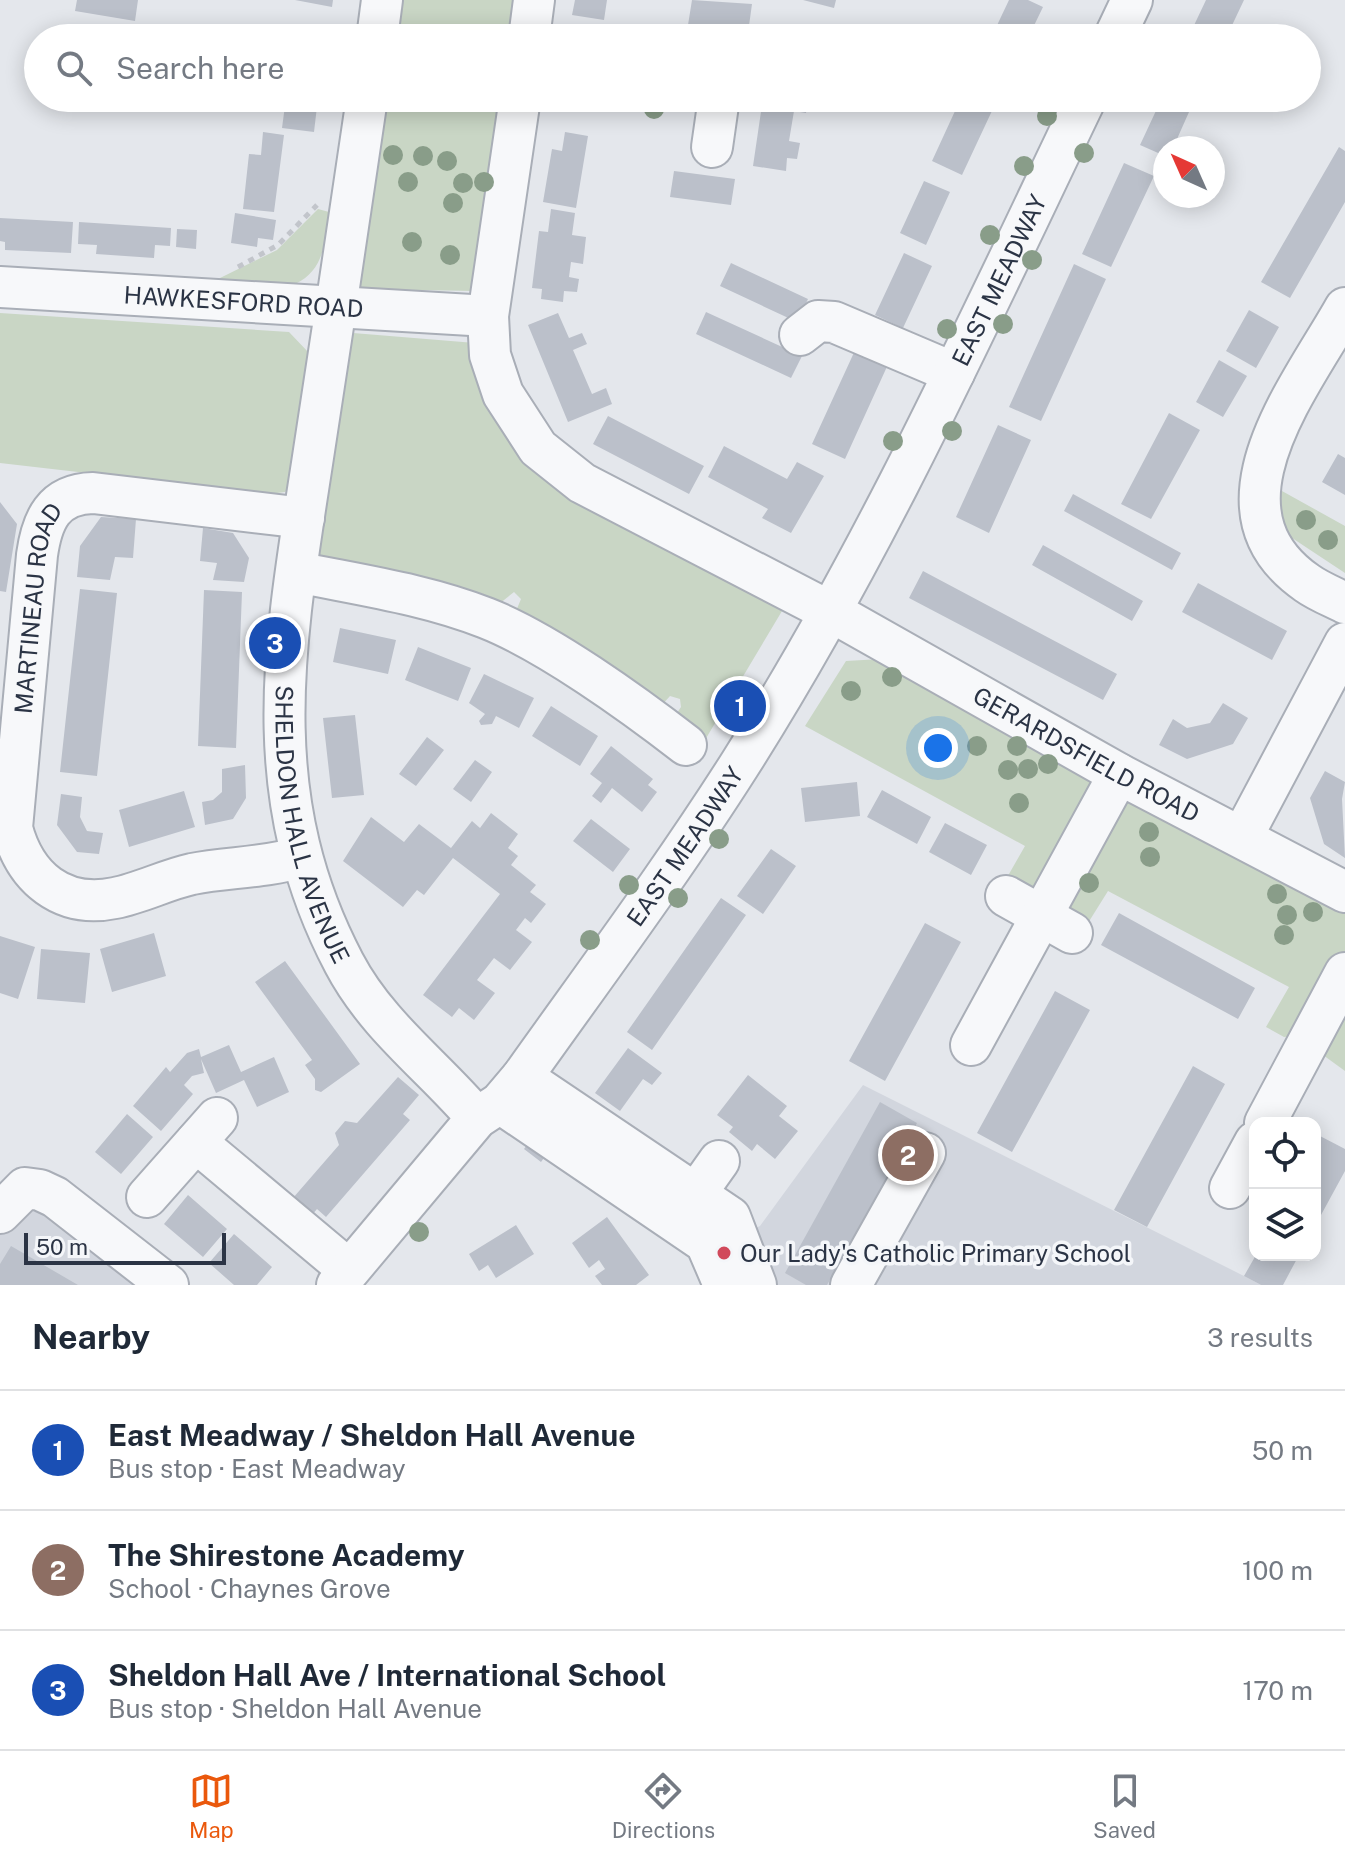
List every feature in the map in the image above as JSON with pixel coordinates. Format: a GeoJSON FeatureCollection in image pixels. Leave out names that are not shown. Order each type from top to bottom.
{"type":"FeatureCollection","features":[{"type":"Feature","properties":{"kind":"street"},"geometry":{"type":"LineString","coordinates":[[379,24],[382,0]]}},
{"type":"Feature","properties":{"kind":"street"},"geometry":{"type":"LineString","coordinates":[[531,24],[534,0]]}},
{"type":"Feature","properties":{"kind":"street"},"geometry":{"type":"LineString","coordinates":[[1121,24],[1132,0]]}},
{"type":"Feature","properties":{"kind":"street","name":"SHELDON HALL AVENUE"},"geometry":{"type":"LineString","coordinates":[[365,112],[304,518],[283,691],[287,793],[301,857],[329,933],[365,999],[390,1030],[500,1099]]}},
{"type":"Feature","properties":{"kind":"street"},"geometry":{"type":"LineString","coordinates":[[518,112],[488,316],[490,355],[503,394],[538,448],[582,483],[828,612]]}},
{"type":"Feature","properties":{"kind":"street"},"geometry":{"type":"LineString","coordinates":[[712,147],[717,112]]}},
{"type":"Feature","properties":{"kind":"street","name":"EAST MEADWAY"},"geometry":{"type":"LineString","coordinates":[[343,1277],[500,1099],[741,763],[828,612],[954,373],[1079,112]]}},
{"type":"Feature","properties":{"kind":"street","name":"HAWKESFORD ROAD"},"geometry":{"type":"LineString","coordinates":[[0,287],[488,316]]}},
{"type":"Feature","properties":{"kind":"street"},"geometry":{"type":"LineString","coordinates":[[1345,308],[1270,441],[1258,489],[1262,527],[1277,556],[1307,583],[1345,603]]}},
{"type":"Feature","properties":{"kind":"street"},"geometry":{"type":"LineString","coordinates":[[800,335],[824,320],[954,373]]}},
{"type":"Feature","properties":{"kind":"street","name":"MARTINEAU ROAD"},"geometry":{"type":"LineString","coordinates":[[301,857],[268,866],[196,873],[117,898],[89,901],[72,899],[43,884],[18,850],[12,828],[37,555],[41,529],[53,506],[72,495],[93,493],[304,518]]}},
{"type":"Feature","properties":{"kind":"street"},"geometry":{"type":"LineString","coordinates":[[297,572],[415,596],[499,623],[582,673],[686,745]]}},
{"type":"Feature","properties":{"kind":"street","name":"GERARDSFIELD ROAD"},"geometry":{"type":"LineString","coordinates":[[828,612],[1119,774],[1345,892]]}},
{"type":"Feature","properties":{"kind":"street"},"geometry":{"type":"LineString","coordinates":[[1242,837],[1345,643]]}},
{"type":"Feature","properties":{"kind":"street"},"geometry":{"type":"LineString","coordinates":[[971,1045],[1056,924],[1119,774]]}},
{"type":"Feature","properties":{"kind":"street"},"geometry":{"type":"LineString","coordinates":[[1006,896],[1056,924]]}},
{"type":"Feature","properties":{"kind":"street"},"geometry":{"type":"LineString","coordinates":[[1267,1117],[1284,1050],[1345,973]]}},
{"type":"Feature","properties":{"kind":"street"},"geometry":{"type":"LineString","coordinates":[[500,1099],[708,1177],[730,1217],[756,1285]]}},
{"type":"Feature","properties":{"kind":"street"},"geometry":{"type":"LineString","coordinates":[[500,1099],[706,1243],[724,1285]]}},
{"type":"Feature","properties":{"kind":"street"},"geometry":{"type":"LineString","coordinates":[[147,1197],[206,1130],[343,1277]]}},
{"type":"Feature","properties":{"kind":"street"},"geometry":{"type":"LineString","coordinates":[[851,1285],[925,1153]]}},
{"type":"Feature","properties":{"kind":"street"},"geometry":{"type":"LineString","coordinates":[[1230,1188],[1249,1153]]}},
{"type":"Feature","properties":{"kind":"street"},"geometry":{"type":"LineString","coordinates":[[0,1213],[25,1188],[40,1190],[55,1197],[168,1285]]}},
{"type":"Feature","properties":{"kind":"shaded area"},"geometry":{"type":"Polygon","coordinates":[[[863,1085],[1261,1285],[702,1285],[726,1241],[760,1226],[863,1085]]]}},
{"type":"Feature","properties":{"kind":"shaded area"},"geometry":{"type":"Polygon","coordinates":[[[32,1204],[158,1285],[0,1285],[0,1228],[32,1204]]]}},
{"type":"Feature","properties":{"kind":"green space"},"geometry":{"type":"Polygon","coordinates":[[[389,0],[522,0],[519,24],[386,24],[389,0]]]}},
{"type":"Feature","properties":{"kind":"green space"},"geometry":{"type":"Polygon","coordinates":[[[374,112],[506,112],[474,291],[361,289],[356,282],[374,112]]]}},
{"type":"Feature","properties":{"kind":"green space"},"geometry":{"type":"Polygon","coordinates":[[[318,209],[329,212],[324,244],[318,263],[305,278],[295,284],[218,279],[277,250],[318,209]]]}},
{"type":"Feature","properties":{"kind":"green space"},"geometry":{"type":"Polygon","coordinates":[[[0,313],[289,332],[310,354],[290,487],[285,492],[269,494],[0,463],[0,313]]]}},
{"type":"Feature","properties":{"kind":"green space"},"geometry":{"type":"Polygon","coordinates":[[[353,333],[475,343],[504,420],[780,605],[782,611],[702,745],[675,716],[681,707],[680,699],[670,696],[661,706],[514,616],[521,599],[514,592],[499,604],[316,565],[343,344],[353,333]]]}},
{"type":"Feature","properties":{"kind":"green space"},"geometry":{"type":"Polygon","coordinates":[[[1273,486],[1345,526],[1345,573],[1283,532],[1273,486]]]}},
{"type":"Feature","properties":{"kind":"green space"},"geometry":{"type":"Polygon","coordinates":[[[881,659],[1092,775],[1097,795],[1041,894],[1005,881],[1025,846],[805,726],[846,661],[881,659]]]}},
{"type":"Feature","properties":{"kind":"green space"},"geometry":{"type":"Polygon","coordinates":[[[1127,798],[1345,914],[1345,957],[1304,1035],[1284,1037],[1266,1027],[1289,987],[1108,891],[1083,931],[1062,916],[1127,798]]]}},
{"type":"Feature","properties":{"kind":"green space"},"geometry":{"type":"Polygon","coordinates":[[[1345,1004],[1345,1071],[1323,1055],[1345,1004]]]}},
{"type":"Feature","properties":{"kind":"building"},"geometry":{"type":"Polygon","coordinates":[[[77,0],[138,0],[135,21],[75,11],[77,0]]]}},
{"type":"Feature","properties":{"kind":"building"},"geometry":{"type":"Polygon","coordinates":[[[295,0],[333,0],[332,7],[295,0]]]}},
{"type":"Feature","properties":{"kind":"building"},"geometry":{"type":"Polygon","coordinates":[[[575,0],[607,0],[604,20],[572,15],[575,0]]]}},
{"type":"Feature","properties":{"kind":"building"},"geometry":{"type":"Polygon","coordinates":[[[692,0],[752,4],[749,24],[688,24],[692,0]]]}},
{"type":"Feature","properties":{"kind":"building"},"geometry":{"type":"Polygon","coordinates":[[[803,0],[836,0],[834,8],[803,0]]]}},
{"type":"Feature","properties":{"kind":"building"},"geometry":{"type":"Polygon","coordinates":[[[1009,0],[1028,0],[1043,7],[1035,24],[998,24],[1009,0]]]}},
{"type":"Feature","properties":{"kind":"building"},"geometry":{"type":"Polygon","coordinates":[[[1206,0],[1244,0],[1233,24],[1195,24],[1206,0]]]}},
{"type":"Feature","properties":{"kind":"building"},"geometry":{"type":"Polygon","coordinates":[[[284,112],[316,112],[314,132],[282,128],[284,112]]]}},
{"type":"Feature","properties":{"kind":"building"},"geometry":{"type":"Polygon","coordinates":[[[761,112],[794,112],[789,141],[800,143],[797,159],[787,158],[786,171],[753,166],[761,112]]]}},
{"type":"Feature","properties":{"kind":"building"},"geometry":{"type":"Polygon","coordinates":[[[955,112],[991,112],[962,175],[932,161],[955,112]]]}},
{"type":"Feature","properties":{"kind":"building"},"geometry":{"type":"Polygon","coordinates":[[[1155,112],[1189,112],[1178,136],[1153,136],[1153,151],[1140,145],[1155,112]]]}},
{"type":"Feature","properties":{"kind":"building"},"geometry":{"type":"Polygon","coordinates":[[[263,132],[284,135],[274,212],[243,209],[249,154],[261,155],[263,132]]]}},
{"type":"Feature","properties":{"kind":"building"},"geometry":{"type":"Polygon","coordinates":[[[565,132],[588,136],[576,208],[543,202],[552,149],[562,151],[565,132]]]}},
{"type":"Feature","properties":{"kind":"building"},"geometry":{"type":"Polygon","coordinates":[[[1339,147],[1345,151],[1345,202],[1290,298],[1261,282],[1339,147]]]}},
{"type":"Feature","properties":{"kind":"building"},"geometry":{"type":"Polygon","coordinates":[[[1124,163],[1153,176],[1111,267],[1082,254],[1124,163]]]}},
{"type":"Feature","properties":{"kind":"building"},"geometry":{"type":"Polygon","coordinates":[[[674,171],[735,179],[731,205],[670,197],[674,171]]]}},
{"type":"Feature","properties":{"kind":"building"},"geometry":{"type":"Polygon","coordinates":[[[924,181],[950,192],[926,245],[900,233],[924,181]]]}},
{"type":"Feature","properties":{"kind":"building"},"geometry":{"type":"Polygon","coordinates":[[[551,209],[575,213],[572,235],[586,237],[583,264],[571,262],[569,277],[579,279],[577,292],[564,291],[563,302],[541,299],[542,289],[532,288],[539,231],[548,232],[551,209]]]}},
{"type":"Feature","properties":{"kind":"building"},"geometry":{"type":"Polygon","coordinates":[[[235,213],[276,220],[273,240],[258,238],[257,247],[231,243],[235,213]]]}},
{"type":"Feature","properties":{"kind":"building"},"geometry":{"type":"Polygon","coordinates":[[[0,218],[73,222],[71,253],[5,250],[5,242],[0,241],[0,218]]]}},
{"type":"Feature","properties":{"kind":"building"},"geometry":{"type":"Polygon","coordinates":[[[79,222],[171,228],[170,246],[155,245],[154,258],[96,254],[97,245],[78,244],[79,222]]]}},
{"type":"Feature","properties":{"kind":"building"},"geometry":{"type":"Polygon","coordinates":[[[177,229],[197,230],[196,249],[176,247],[177,229]]]}},
{"type":"Feature","properties":{"kind":"building"},"geometry":{"type":"Polygon","coordinates":[[[904,253],[932,266],[903,328],[875,315],[904,253]]]}},
{"type":"Feature","properties":{"kind":"building"},"geometry":{"type":"Polygon","coordinates":[[[731,263],[808,299],[797,322],[720,286],[731,263]]]}},
{"type":"Feature","properties":{"kind":"building"},"geometry":{"type":"Polygon","coordinates":[[[1074,264],[1106,279],[1041,421],[1009,407],[1074,264]]]}},
{"type":"Feature","properties":{"kind":"building"},"geometry":{"type":"Polygon","coordinates":[[[1249,310],[1279,327],[1256,368],[1226,351],[1249,310]]]}},
{"type":"Feature","properties":{"kind":"building"},"geometry":{"type":"Polygon","coordinates":[[[706,312],[802,356],[791,378],[696,334],[706,312]]]}},
{"type":"Feature","properties":{"kind":"building"},"geometry":{"type":"Polygon","coordinates":[[[558,313],[569,338],[582,333],[587,344],[573,350],[592,394],[606,388],[612,404],[568,422],[528,325],[558,313]]]}},
{"type":"Feature","properties":{"kind":"building"},"geometry":{"type":"Polygon","coordinates":[[[857,346],[890,360],[845,459],[812,444],[857,346]]]}},
{"type":"Feature","properties":{"kind":"building"},"geometry":{"type":"Polygon","coordinates":[[[1219,360],[1247,376],[1223,417],[1196,402],[1219,360]]]}},
{"type":"Feature","properties":{"kind":"building"},"geometry":{"type":"Polygon","coordinates":[[[1169,413],[1200,430],[1151,519],[1121,504],[1169,413]]]}},
{"type":"Feature","properties":{"kind":"building"},"geometry":{"type":"Polygon","coordinates":[[[608,416],[704,466],[689,494],[593,444],[608,416]]]}},
{"type":"Feature","properties":{"kind":"building"},"geometry":{"type":"Polygon","coordinates":[[[998,425],[1031,440],[989,533],[956,517],[998,425]]]}},
{"type":"Feature","properties":{"kind":"building"},"geometry":{"type":"Polygon","coordinates":[[[724,446],[787,479],[797,462],[824,476],[791,533],[762,518],[768,509],[708,477],[724,446]]]}},
{"type":"Feature","properties":{"kind":"building"},"geometry":{"type":"Polygon","coordinates":[[[1338,454],[1345,458],[1345,495],[1322,482],[1338,454]]]}},
{"type":"Feature","properties":{"kind":"building"},"geometry":{"type":"Polygon","coordinates":[[[1073,494],[1181,553],[1172,570],[1064,511],[1073,494]]]}},
{"type":"Feature","properties":{"kind":"building"},"geometry":{"type":"Polygon","coordinates":[[[0,502],[17,524],[6,592],[0,591],[0,502]]]}},
{"type":"Feature","properties":{"kind":"building"},"geometry":{"type":"Polygon","coordinates":[[[101,517],[136,519],[133,558],[115,557],[110,580],[77,577],[80,546],[101,517]]]}},
{"type":"Feature","properties":{"kind":"building"},"geometry":{"type":"Polygon","coordinates":[[[203,528],[233,533],[249,558],[244,582],[213,580],[217,563],[200,561],[203,528]]]}},
{"type":"Feature","properties":{"kind":"building"},"geometry":{"type":"Polygon","coordinates":[[[1043,545],[1143,601],[1132,621],[1032,565],[1043,545]]]}},
{"type":"Feature","properties":{"kind":"building"},"geometry":{"type":"Polygon","coordinates":[[[923,571],[1117,674],[1103,700],[909,598],[923,571]]]}},
{"type":"Feature","properties":{"kind":"building"},"geometry":{"type":"Polygon","coordinates":[[[1198,583],[1287,631],[1272,660],[1182,612],[1198,583]]]}},
{"type":"Feature","properties":{"kind":"building"},"geometry":{"type":"Polygon","coordinates":[[[80,589],[117,593],[97,776],[60,772],[80,589]]]}},
{"type":"Feature","properties":{"kind":"building"},"geometry":{"type":"Polygon","coordinates":[[[204,590],[242,592],[236,748],[198,746],[204,590]]]}},
{"type":"Feature","properties":{"kind":"building"},"geometry":{"type":"Polygon","coordinates":[[[340,628],[396,640],[388,674],[333,662],[340,628]]]}},
{"type":"Feature","properties":{"kind":"building"},"geometry":{"type":"Polygon","coordinates":[[[418,647],[471,668],[458,701],[405,680],[418,647]]]}},
{"type":"Feature","properties":{"kind":"building"},"geometry":{"type":"Polygon","coordinates":[[[484,674],[534,698],[519,728],[496,716],[492,724],[481,725],[479,721],[485,714],[469,703],[484,674]]]}},
{"type":"Feature","properties":{"kind":"building"},"geometry":{"type":"Polygon","coordinates":[[[1223,703],[1248,718],[1233,744],[1187,759],[1159,745],[1173,719],[1187,728],[1210,723],[1223,703]]]}},
{"type":"Feature","properties":{"kind":"building"},"geometry":{"type":"Polygon","coordinates":[[[551,706],[598,736],[580,766],[532,736],[551,706]]]}},
{"type":"Feature","properties":{"kind":"building"},"geometry":{"type":"Polygon","coordinates":[[[355,715],[364,795],[332,798],[323,718],[355,715]]]}},
{"type":"Feature","properties":{"kind":"building"},"geometry":{"type":"Polygon","coordinates":[[[427,737],[444,750],[416,786],[399,774],[427,737]]]}},
{"type":"Feature","properties":{"kind":"building"},"geometry":{"type":"Polygon","coordinates":[[[611,746],[653,779],[648,785],[657,792],[642,812],[612,788],[601,803],[592,796],[602,783],[590,774],[611,746]]]}},
{"type":"Feature","properties":{"kind":"building"},"geometry":{"type":"Polygon","coordinates":[[[475,760],[492,772],[471,802],[453,789],[475,760]]]}},
{"type":"Feature","properties":{"kind":"building"},"geometry":{"type":"Polygon","coordinates":[[[245,765],[246,798],[233,819],[205,825],[202,802],[213,800],[222,792],[222,769],[245,765]]]}},
{"type":"Feature","properties":{"kind":"building"},"geometry":{"type":"Polygon","coordinates":[[[1325,771],[1345,782],[1342,799],[1345,858],[1324,844],[1310,798],[1325,771]]]}},
{"type":"Feature","properties":{"kind":"building"},"geometry":{"type":"Polygon","coordinates":[[[857,782],[860,816],[805,822],[801,788],[857,782]]]}},
{"type":"Feature","properties":{"kind":"building"},"geometry":{"type":"Polygon","coordinates":[[[882,790],[931,817],[917,844],[867,817],[882,790]]]}},
{"type":"Feature","properties":{"kind":"building"},"geometry":{"type":"Polygon","coordinates":[[[184,791],[195,827],[129,847],[119,810],[184,791]]]}},
{"type":"Feature","properties":{"kind":"building"},"geometry":{"type":"Polygon","coordinates":[[[61,794],[82,797],[80,817],[87,831],[103,833],[99,854],[77,852],[57,825],[61,794]]]}},
{"type":"Feature","properties":{"kind":"building"},"geometry":{"type":"Polygon","coordinates":[[[491,813],[518,834],[508,848],[518,856],[511,865],[536,885],[530,892],[546,904],[531,923],[525,918],[516,930],[532,942],[510,970],[494,958],[477,980],[495,993],[474,1020],[459,1008],[452,1017],[423,995],[500,894],[453,858],[424,895],[417,890],[403,907],[343,861],[371,817],[404,842],[419,824],[451,848],[472,821],[480,828],[491,813]]]}},
{"type":"Feature","properties":{"kind":"building"},"geometry":{"type":"Polygon","coordinates":[[[591,819],[630,849],[613,872],[573,841],[591,819]]]}},
{"type":"Feature","properties":{"kind":"building"},"geometry":{"type":"Polygon","coordinates":[[[945,823],[987,845],[971,875],[929,852],[945,823]]]}},
{"type":"Feature","properties":{"kind":"building"},"geometry":{"type":"Polygon","coordinates":[[[771,849],[796,866],[763,914],[737,896],[771,849]]]}},
{"type":"Feature","properties":{"kind":"building"},"geometry":{"type":"Polygon","coordinates":[[[721,898],[746,915],[652,1050],[627,1032],[721,898]]]}},
{"type":"Feature","properties":{"kind":"building"},"geometry":{"type":"Polygon","coordinates":[[[1119,913],[1255,988],[1238,1019],[1101,945],[1119,913]]]}},
{"type":"Feature","properties":{"kind":"building"},"geometry":{"type":"Polygon","coordinates":[[[925,923],[961,942],[885,1081],[849,1061],[925,923]]]}},
{"type":"Feature","properties":{"kind":"building"},"geometry":{"type":"Polygon","coordinates":[[[154,933],[166,976],[112,992],[100,949],[154,933]]]}},
{"type":"Feature","properties":{"kind":"building"},"geometry":{"type":"Polygon","coordinates":[[[0,936],[35,947],[18,999],[0,993],[0,936]]]}},
{"type":"Feature","properties":{"kind":"building"},"geometry":{"type":"Polygon","coordinates":[[[41,949],[90,953],[85,1003],[37,999],[41,949]]]}},
{"type":"Feature","properties":{"kind":"building"},"geometry":{"type":"Polygon","coordinates":[[[285,961],[360,1064],[321,1092],[315,1090],[315,1079],[305,1065],[312,1060],[255,982],[285,961]]]}},
{"type":"Feature","properties":{"kind":"building"},"geometry":{"type":"Polygon","coordinates":[[[1055,991],[1090,1010],[1012,1152],[977,1133],[1055,991]]]}},
{"type":"Feature","properties":{"kind":"building"},"geometry":{"type":"Polygon","coordinates":[[[229,1045],[241,1072],[274,1057],[289,1092],[257,1107],[244,1080],[216,1093],[201,1059],[204,1073],[192,1076],[184,1085],[193,1094],[161,1131],[133,1106],[166,1067],[170,1072],[187,1053],[199,1049],[201,1057],[229,1045]]]}},
{"type":"Feature","properties":{"kind":"building"},"geometry":{"type":"Polygon","coordinates":[[[628,1048],[662,1073],[652,1085],[643,1079],[620,1111],[595,1093],[628,1048]]]}},
{"type":"Feature","properties":{"kind":"building"},"geometry":{"type":"Polygon","coordinates":[[[1193,1066],[1225,1084],[1147,1227],[1114,1210],[1193,1066]]]}},
{"type":"Feature","properties":{"kind":"building"},"geometry":{"type":"Polygon","coordinates":[[[748,1075],[787,1106],[779,1116],[798,1131],[775,1159],[757,1144],[752,1151],[729,1132],[733,1127],[717,1115],[748,1075]]]}},
{"type":"Feature","properties":{"kind":"building"},"geometry":{"type":"Polygon","coordinates":[[[398,1077],[419,1095],[403,1114],[410,1120],[326,1217],[317,1209],[312,1215],[293,1198],[339,1145],[335,1133],[345,1121],[357,1123],[398,1077]]]}},
{"type":"Feature","properties":{"kind":"building"},"geometry":{"type":"Polygon","coordinates":[[[880,1102],[917,1123],[827,1285],[806,1285],[785,1273],[880,1102]]]}},
{"type":"Feature","properties":{"kind":"building"},"geometry":{"type":"Polygon","coordinates":[[[127,1114],[153,1137],[121,1174],[95,1152],[127,1114]]]}},
{"type":"Feature","properties":{"kind":"building"},"geometry":{"type":"Polygon","coordinates":[[[537,1131],[554,1144],[541,1162],[524,1149],[537,1131]]]}},
{"type":"Feature","properties":{"kind":"building"},"geometry":{"type":"Polygon","coordinates":[[[1321,1137],[1345,1149],[1345,1171],[1321,1215],[1321,1137]]]}},
{"type":"Feature","properties":{"kind":"building"},"geometry":{"type":"Polygon","coordinates":[[[188,1195],[227,1229],[203,1257],[164,1224],[188,1195]]]}},
{"type":"Feature","properties":{"kind":"building"},"geometry":{"type":"Polygon","coordinates":[[[607,1217],[649,1275],[636,1285],[602,1285],[595,1276],[605,1269],[599,1260],[589,1268],[572,1243],[607,1217]]]}},
{"type":"Feature","properties":{"kind":"building"},"geometry":{"type":"Polygon","coordinates":[[[516,1225],[534,1254],[496,1278],[488,1265],[479,1271],[469,1254],[516,1225]]]}},
{"type":"Feature","properties":{"kind":"building"},"geometry":{"type":"Polygon","coordinates":[[[234,1234],[272,1267],[257,1285],[234,1285],[209,1263],[234,1234]]]}},
{"type":"Feature","properties":{"kind":"building"},"geometry":{"type":"Polygon","coordinates":[[[11,1246],[78,1285],[0,1285],[0,1264],[11,1246]]]}},
{"type":"Feature","properties":{"kind":"building"},"geometry":{"type":"Polygon","coordinates":[[[1253,1261],[1296,1261],[1283,1285],[1261,1285],[1244,1276],[1253,1261]]]}},
{"type":"Feature","properties":{"kind":"place","name":"Sheldon Hall Ave / International School"},"geometry":{"type":"Point","coordinates":[275,643]}},
{"type":"Feature","properties":{"kind":"place","name":"East Meadway / Sheldon Hall Avenue"},"geometry":{"type":"Point","coordinates":[740,706]}},
{"type":"Feature","properties":{"kind":"place","name":"The Shirestone Academy"},"geometry":{"type":"Point","coordinates":[908,1155]}},
{"type":"Feature","properties":{"kind":"place","name":"Our Lady's Catholic Primary School"},"geometry":{"type":"Point","coordinates":[724,1253]}}]}
